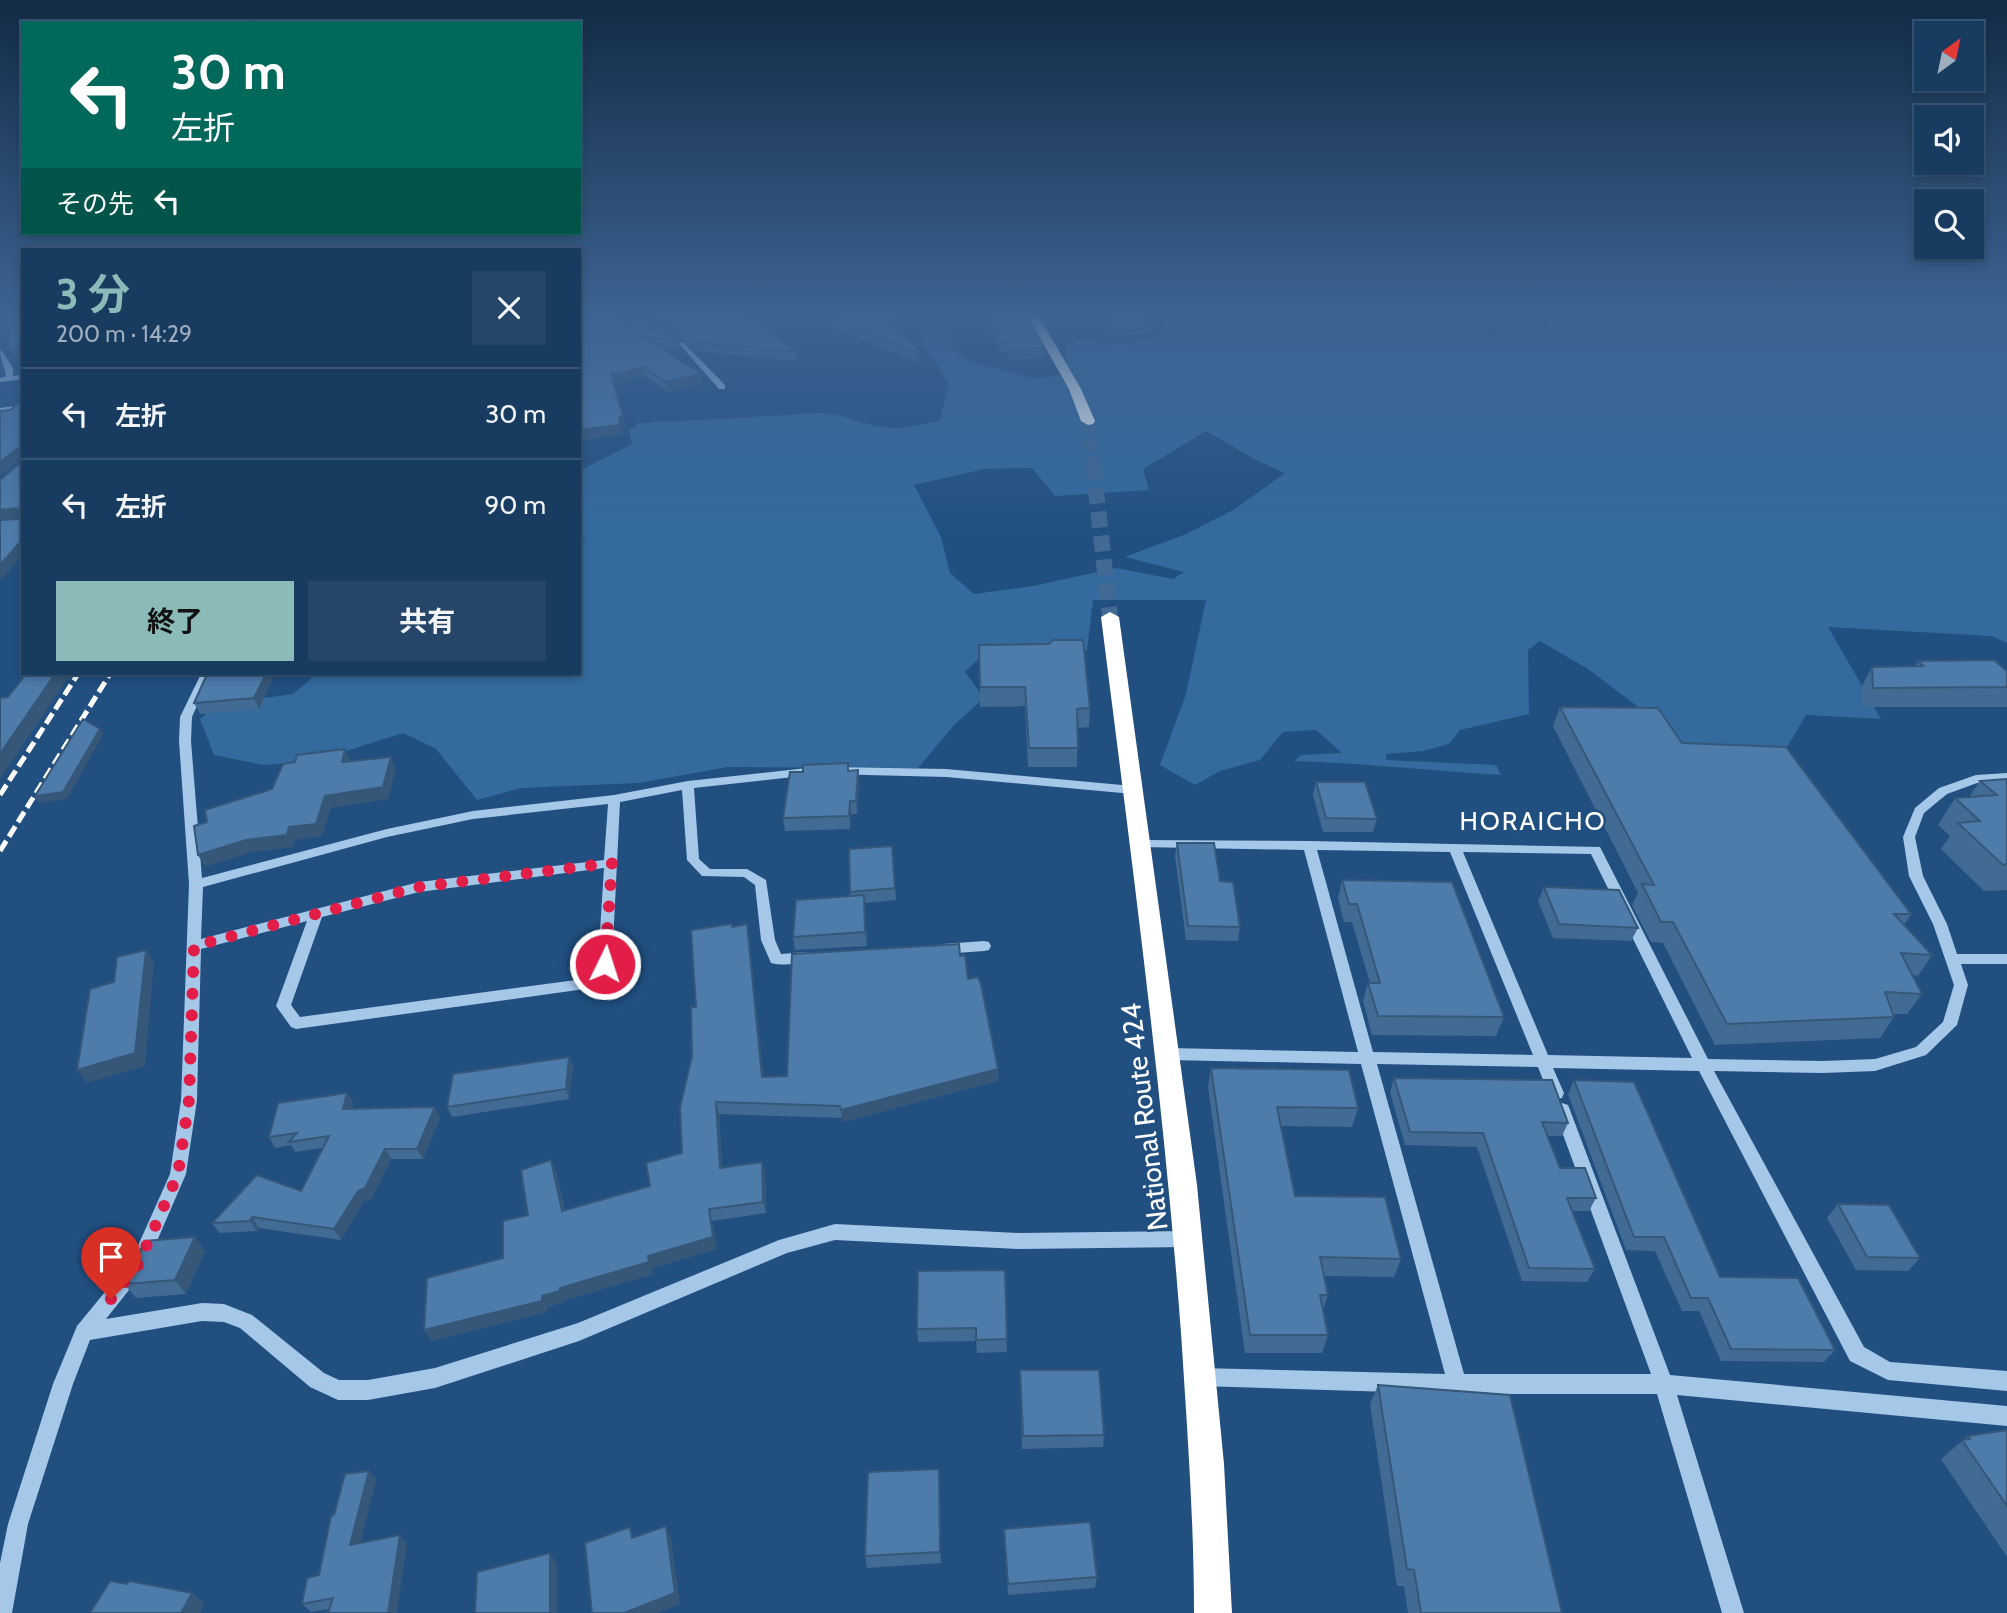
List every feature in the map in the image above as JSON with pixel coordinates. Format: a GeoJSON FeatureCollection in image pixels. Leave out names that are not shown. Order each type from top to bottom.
{"type":"FeatureCollection","features":[{"type":"Feature","properties":{"kind":"highway"},"geometry":{"type":"LineString","coordinates":[[1076,390],[1088,421]]}},
{"type":"Feature","properties":{"kind":"highway","name":"National Route 424"},"geometry":{"type":"LineString","coordinates":[[1111,617],[1170,1054],[1190,1239],[1213,1542],[1213,1613]]}},
{"type":"Feature","properties":{"kind":"street"},"geometry":{"type":"LineString","coordinates":[[0,410],[21,407]]}},
{"type":"Feature","properties":{"kind":"street"},"geometry":{"type":"LineString","coordinates":[[1,1613],[18,1524],[63,1384],[84,1332],[138,1265],[178,1174],[189,1100],[196,884],[185,741],[186,717],[206,675]]}},
{"type":"Feature","properties":{"kind":"street"},"geometry":{"type":"LineString","coordinates":[[196,884],[387,833],[473,815],[614,799],[688,785],[783,773],[856,770],[946,774],[1133,790]]}},
{"type":"Feature","properties":{"kind":"street"},"geometry":{"type":"LineString","coordinates":[[1170,1054],[1544,1060],[1704,1066],[1875,1065],[1921,1051],[1950,1025],[1961,985],[1940,924],[1916,876],[1909,837],[1919,811],[1942,791],[1976,779],[2007,777]]}},
{"type":"Feature","properties":{"kind":"street"},"geometry":{"type":"LineString","coordinates":[[688,785],[693,860],[707,873],[747,873],[761,883],[768,940],[776,959],[818,956]]}},
{"type":"Feature","properties":{"kind":"street"},"geometry":{"type":"LineString","coordinates":[[316,916],[283,1006],[296,1023],[580,985],[605,964],[614,799]]}},
{"type":"Feature","properties":{"kind":"street"},"geometry":{"type":"LineString","coordinates":[[1141,842],[1595,850],[1704,1066],[1857,1354],[1888,1371],[2007,1381]]}},
{"type":"Feature","properties":{"kind":"street"},"geometry":{"type":"LineString","coordinates":[[1309,845],[1457,1384]]}},
{"type":"Feature","properties":{"kind":"street"},"geometry":{"type":"LineString","coordinates":[[1455,848],[1544,1060],[1664,1384],[1734,1613]]}},
{"type":"Feature","properties":{"kind":"street"},"geometry":{"type":"LineString","coordinates":[[194,946],[419,887],[612,863]]}},
{"type":"Feature","properties":{"kind":"street"},"geometry":{"type":"LineString","coordinates":[[929,950],[984,946]]}},
{"type":"Feature","properties":{"kind":"street"},"geometry":{"type":"LineString","coordinates":[[1952,959],[2007,959]]}},
{"type":"Feature","properties":{"kind":"street"},"geometry":{"type":"LineString","coordinates":[[84,1332],[202,1312],[224,1313],[246,1321],[317,1380],[338,1390],[368,1390],[435,1378],[579,1332],[785,1246],[835,1232],[1020,1241],[1190,1239]]}},
{"type":"Feature","properties":{"kind":"street"},"geometry":{"type":"LineString","coordinates":[[1200,1377],[1457,1384],[1664,1384],[2007,1416]]}},
{"type":"Feature","properties":{"kind":"shaded area"},"geometry":{"type":"Polygon","coordinates":[[[947,390],[2007,390],[2007,643],[1991,636],[1828,627],[1881,719],[1806,715],[1779,761],[1682,751],[1646,713],[1588,669],[1540,641],[1528,650],[1529,714],[1460,730],[1449,744],[1423,751],[1386,754],[1386,760],[1496,765],[1501,775],[1294,761],[1301,755],[1342,753],[1316,730],[1283,732],[1260,760],[1220,771],[1195,785],[1160,765],[1186,694],[1206,600],[1093,600],[1087,650],[988,650],[965,672],[984,698],[956,723],[918,768],[728,767],[639,783],[521,788],[477,800],[436,749],[403,733],[318,760],[263,765],[214,755],[200,719],[218,704],[293,694],[315,675],[581,675],[581,544],[586,541],[581,539],[581,470],[632,444],[629,431],[639,423],[821,413],[880,427],[897,428],[939,421],[947,390]],[[1206,431],[1143,469],[1149,490],[1055,496],[1032,468],[984,469],[914,485],[941,537],[950,573],[974,594],[1033,586],[1116,568],[1173,579],[1184,572],[1125,557],[1186,534],[1235,509],[1285,473],[1256,460],[1206,431]]]}},
{"type":"Feature","properties":{"kind":"building"},"geometry":{"type":"Polygon","coordinates":[[[581,390],[616,390],[623,416],[619,417],[620,425],[581,430],[581,390]]]}},
{"type":"Feature","properties":{"kind":"building"},"geometry":{"type":"Polygon","coordinates":[[[21,401],[21,451],[18,448],[0,462],[0,411],[10,410],[21,401]]]}},
{"type":"Feature","properties":{"kind":"building"},"geometry":{"type":"Polygon","coordinates":[[[21,451],[21,541],[0,565],[0,520],[18,519],[20,516],[17,508],[0,510],[0,480],[20,463],[21,451]]]}},
{"type":"Feature","properties":{"kind":"building"},"geometry":{"type":"Polygon","coordinates":[[[1053,640],[1083,640],[1090,708],[1077,709],[1078,748],[1029,748],[1025,687],[980,687],[979,645],[1049,644],[1053,640]]]}},
{"type":"Feature","properties":{"kind":"building"},"geometry":{"type":"Polygon","coordinates":[[[1994,660],[2007,671],[2007,687],[1873,688],[1872,667],[1923,666],[1918,661],[1994,660]]]}},
{"type":"Feature","properties":{"kind":"building"},"geometry":{"type":"Polygon","coordinates":[[[25,675],[54,675],[0,754],[0,698],[8,697],[25,675]]]}},
{"type":"Feature","properties":{"kind":"building"},"geometry":{"type":"Polygon","coordinates":[[[207,675],[266,675],[254,698],[194,703],[207,675]]]}},
{"type":"Feature","properties":{"kind":"building"},"geometry":{"type":"Polygon","coordinates":[[[1560,707],[1658,708],[1682,743],[1786,747],[1911,914],[1894,914],[1932,955],[1901,953],[1922,994],[1885,992],[1894,1017],[1727,1024],[1673,922],[1661,922],[1642,884],[1654,885],[1560,707]]]}},
{"type":"Feature","properties":{"kind":"building"},"geometry":{"type":"Polygon","coordinates":[[[83,719],[100,729],[63,792],[35,796],[83,719]]]}},
{"type":"Feature","properties":{"kind":"building"},"geometry":{"type":"Polygon","coordinates":[[[345,749],[342,762],[391,757],[383,787],[325,796],[316,824],[289,827],[287,835],[246,840],[198,855],[194,826],[207,822],[205,810],[272,789],[283,764],[295,762],[297,755],[345,749]]]}},
{"type":"Feature","properties":{"kind":"building"},"geometry":{"type":"Polygon","coordinates":[[[848,763],[848,771],[858,770],[856,801],[850,801],[849,816],[783,818],[790,772],[803,772],[803,765],[848,763]]]}},
{"type":"Feature","properties":{"kind":"building"},"geometry":{"type":"Polygon","coordinates":[[[2007,779],[2007,864],[2003,865],[1958,823],[1980,821],[1955,798],[1997,795],[1980,781],[2007,779]]]}},
{"type":"Feature","properties":{"kind":"building"},"geometry":{"type":"Polygon","coordinates":[[[1316,782],[1365,782],[1377,819],[1326,818],[1316,782]]]}},
{"type":"Feature","properties":{"kind":"building"},"geometry":{"type":"Polygon","coordinates":[[[1177,843],[1214,843],[1220,881],[1233,882],[1240,927],[1188,926],[1177,843]]]}},
{"type":"Feature","properties":{"kind":"building"},"geometry":{"type":"Polygon","coordinates":[[[892,846],[895,888],[850,892],[849,849],[892,846]]]}},
{"type":"Feature","properties":{"kind":"building"},"geometry":{"type":"Polygon","coordinates":[[[1342,880],[1452,882],[1504,1017],[1378,1016],[1368,983],[1380,983],[1357,904],[1349,904],[1342,880]]]}},
{"type":"Feature","properties":{"kind":"building"},"geometry":{"type":"Polygon","coordinates":[[[1544,887],[1619,890],[1638,928],[1559,924],[1544,887]]]}},
{"type":"Feature","properties":{"kind":"building"},"geometry":{"type":"Polygon","coordinates":[[[864,895],[865,932],[793,937],[796,900],[864,895]]]}},
{"type":"Feature","properties":{"kind":"building"},"geometry":{"type":"Polygon","coordinates":[[[732,924],[732,927],[747,924],[762,1077],[787,1076],[792,954],[959,944],[960,956],[965,955],[968,979],[978,977],[981,984],[998,1069],[841,1110],[840,1106],[716,1102],[720,1168],[762,1162],[763,1202],[709,1209],[713,1237],[648,1256],[649,1262],[560,1288],[560,1291],[542,1296],[542,1301],[424,1330],[427,1278],[503,1258],[503,1221],[528,1215],[521,1170],[551,1160],[562,1211],[650,1186],[646,1163],[682,1153],[680,1108],[692,1056],[691,1007],[696,1007],[691,930],[732,924]]]}},
{"type":"Feature","properties":{"kind":"building"},"geometry":{"type":"Polygon","coordinates":[[[146,950],[135,1053],[77,1070],[90,989],[114,982],[117,957],[146,950]]]}},
{"type":"Feature","properties":{"kind":"building"},"geometry":{"type":"Polygon","coordinates":[[[569,1057],[566,1089],[447,1107],[453,1074],[569,1057]]]}},
{"type":"Feature","properties":{"kind":"building"},"geometry":{"type":"Polygon","coordinates":[[[1211,1068],[1349,1070],[1358,1108],[1277,1107],[1295,1196],[1385,1197],[1401,1259],[1320,1257],[1328,1295],[1320,1295],[1328,1335],[1250,1335],[1211,1068]]]}},
{"type":"Feature","properties":{"kind":"building"},"geometry":{"type":"Polygon","coordinates":[[[1394,1078],[1552,1080],[1568,1123],[1542,1122],[1560,1168],[1585,1168],[1596,1198],[1567,1198],[1595,1269],[1529,1268],[1483,1133],[1410,1132],[1394,1078]]]}},
{"type":"Feature","properties":{"kind":"building"},"geometry":{"type":"Polygon","coordinates":[[[1574,1080],[1634,1082],[1720,1277],[1798,1278],[1835,1350],[1731,1349],[1708,1298],[1691,1298],[1664,1237],[1634,1237],[1574,1080]]]}},
{"type":"Feature","properties":{"kind":"building"},"geometry":{"type":"Polygon","coordinates":[[[347,1093],[343,1109],[435,1107],[417,1149],[385,1149],[365,1188],[358,1191],[334,1229],[252,1217],[250,1221],[212,1223],[257,1175],[301,1191],[329,1136],[289,1142],[297,1133],[269,1137],[278,1103],[347,1093]]]}},
{"type":"Feature","properties":{"kind":"building"},"geometry":{"type":"Polygon","coordinates":[[[1838,1204],[1889,1205],[1920,1258],[1867,1257],[1838,1204]]]}},
{"type":"Feature","properties":{"kind":"building"},"geometry":{"type":"Polygon","coordinates":[[[195,1237],[175,1280],[124,1284],[145,1241],[195,1237]]]}},
{"type":"Feature","properties":{"kind":"building"},"geometry":{"type":"Polygon","coordinates":[[[1005,1270],[1007,1339],[976,1340],[976,1328],[917,1329],[918,1271],[1005,1270]]]}},
{"type":"Feature","properties":{"kind":"building"},"geometry":{"type":"Polygon","coordinates":[[[1020,1370],[1099,1370],[1104,1435],[1023,1436],[1020,1370]]]}},
{"type":"Feature","properties":{"kind":"building"},"geometry":{"type":"Polygon","coordinates":[[[1378,1385],[1510,1395],[1562,1613],[1421,1613],[1414,1570],[1407,1569],[1378,1385]]]}},
{"type":"Feature","properties":{"kind":"building"},"geometry":{"type":"Polygon","coordinates":[[[2007,1430],[2007,1506],[1962,1440],[1970,1439],[1968,1436],[2007,1430]]]}},
{"type":"Feature","properties":{"kind":"building"},"geometry":{"type":"Polygon","coordinates":[[[939,1469],[940,1552],[865,1556],[868,1472],[939,1469]]]}},
{"type":"Feature","properties":{"kind":"building"},"geometry":{"type":"Polygon","coordinates":[[[369,1471],[350,1545],[400,1535],[388,1613],[328,1613],[333,1598],[302,1604],[307,1578],[319,1575],[331,1516],[334,1515],[345,1474],[369,1471]]]}},
{"type":"Feature","properties":{"kind":"building"},"geometry":{"type":"Polygon","coordinates":[[[1090,1522],[1097,1577],[1008,1584],[1004,1529],[1090,1522]]]}},
{"type":"Feature","properties":{"kind":"building"},"geometry":{"type":"Polygon","coordinates":[[[666,1526],[675,1593],[624,1613],[592,1613],[585,1543],[630,1527],[632,1538],[666,1526]]]}},
{"type":"Feature","properties":{"kind":"building"},"geometry":{"type":"Polygon","coordinates":[[[550,1553],[550,1613],[475,1613],[477,1572],[550,1553]]]}},
{"type":"Feature","properties":{"kind":"building"},"geometry":{"type":"Polygon","coordinates":[[[110,1581],[127,1584],[129,1581],[192,1593],[181,1613],[90,1613],[110,1581]]]}},
{"type":"Feature","properties":{"kind":"tunnel"},"geometry":{"type":"LineString","coordinates":[[1088,421],[1093,465]]}},
{"type":"Feature","properties":{"kind":"tunnel"},"geometry":{"type":"LineString","coordinates":[[1093,464],[1110,617]]}},
{"type":"Feature","properties":{"kind":"railway"},"geometry":{"type":"LineString","coordinates":[[0,795],[77,675]]}},
{"type":"Feature","properties":{"kind":"railway"},"geometry":{"type":"LineString","coordinates":[[0,851],[109,675]]}},
{"type":"Feature","properties":{"kind":"district","name":"HORAICHO"},"geometry":{"type":"Point","coordinates":[1533,821]}},
{"type":"Feature","properties":{"kind":"route"},"geometry":{"type":"LineString","coordinates":[[111,1299],[138,1265],[178,1174],[189,1100],[194,946],[419,887],[612,863],[605,964]]}}]}
